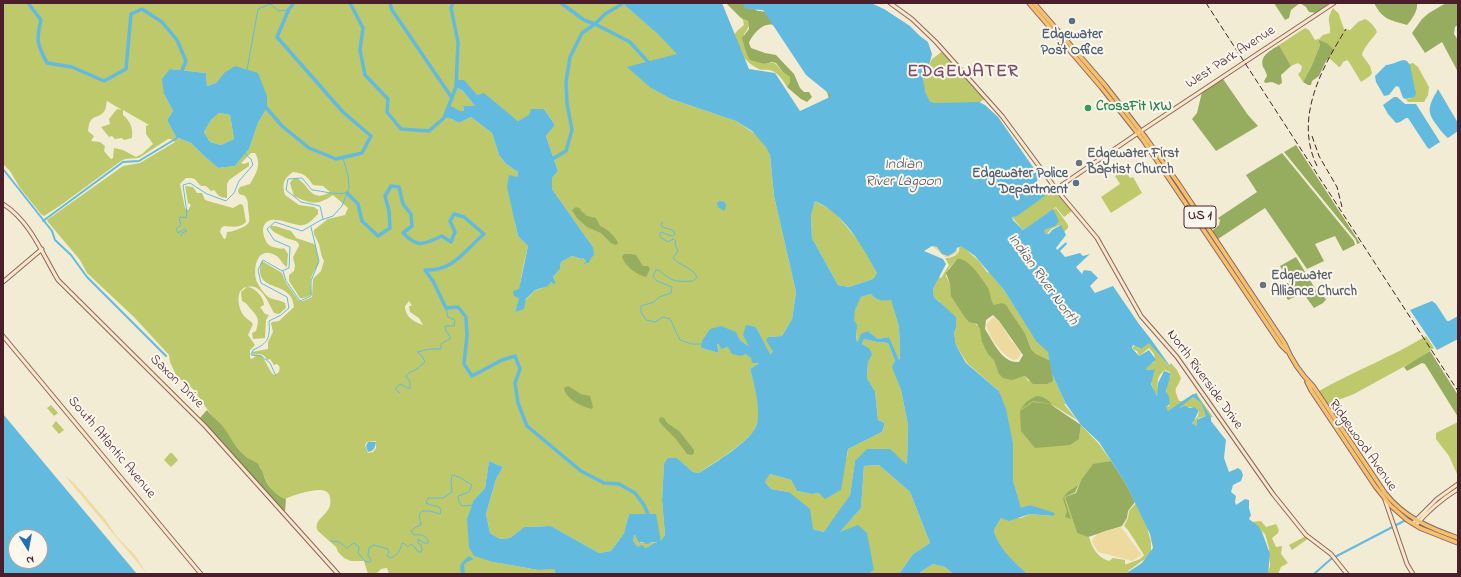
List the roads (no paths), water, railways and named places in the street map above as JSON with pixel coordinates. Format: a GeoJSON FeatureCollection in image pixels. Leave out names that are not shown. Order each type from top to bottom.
{"type":"FeatureCollection","features":[{"type":"Feature","properties":{"kind":"main road","name":"Ridgewood Avenue"},"geometry":{"type":"LineString","coordinates":[[1029,3],[1139,132],[1186,195],[1285,344],[1311,390],[1362,467],[1372,475],[1389,498],[1409,518]]}},
{"type":"Feature","properties":{"kind":"main road","name":"Ridgewood Avenue"},"geometry":{"type":"LineString","coordinates":[[1034,3],[1121,104],[1280,344],[1289,353]]}},
{"type":"Feature","properties":{"kind":"main road"},"geometry":{"type":"LineString","coordinates":[[1075,56],[1078,57],[1088,68],[1092,69]]}},
{"type":"Feature","properties":{"kind":"main road"},"geometry":{"type":"LineString","coordinates":[[1101,87],[1105,88],[1118,104],[1121,104]]}},
{"type":"Feature","properties":{"kind":"main road"},"geometry":{"type":"LineString","coordinates":[[1175,186],[1186,195]]}},
{"type":"Feature","properties":{"kind":"main road","name":"Ridgewood Avenue"},"geometry":{"type":"LineString","coordinates":[[1306,379],[1313,386],[1383,497],[1396,510],[1409,518]]}},
{"type":"Feature","properties":{"kind":"main road","name":"US 1"},"geometry":{"type":"LineString","coordinates":[[1409,518],[1436,535],[1458,543]]}},
{"type":"Feature","properties":{"kind":"main road","name":"US 1"},"geometry":{"type":"LineString","coordinates":[[1416,523],[1458,538]]}},
{"type":"Feature","properties":{"kind":"street","name":"North Riverside Drive"},"geometry":{"type":"LineString","coordinates":[[890,3],[921,27],[965,73],[1002,116],[1056,189],[1101,245],[1141,316],[1177,357],[1273,494],[1306,535],[1332,555],[1347,574]]}},
{"type":"Feature","properties":{"kind":"street","name":"West Park Avenue"},"geometry":{"type":"LineString","coordinates":[[1056,189],[1139,132],[1334,3]]}},
{"type":"Feature","properties":{"kind":"street","name":"Saxon Drive"},"geometry":{"type":"LineString","coordinates":[[3,204],[18,216],[42,249],[58,280],[205,426],[338,574]]}},
{"type":"Feature","properties":{"kind":"street"},"geometry":{"type":"LineString","coordinates":[[3,282],[42,249]]}},
{"type":"Feature","properties":{"kind":"street","name":"South Atlantic Avenue"},"geometry":{"type":"LineString","coordinates":[[3,336],[201,574]]}},
{"type":"Feature","properties":{"kind":"street"},"geometry":{"type":"LineString","coordinates":[[1416,523],[1437,499],[1458,484]]}},
{"type":"Feature","properties":{"kind":"street"},"geometry":{"type":"LineString","coordinates":[[1416,523],[1444,498],[1458,490]]}},
{"type":"Feature","properties":{"kind":"street"},"geometry":{"type":"LineString","coordinates":[[1383,497],[1407,564],[1413,574]]}},
{"type":"Feature","properties":{"kind":"street"},"geometry":{"type":"LineString","coordinates":[[1392,519],[1393,513],[1396,510]]}},
{"type":"Feature","properties":{"kind":"water"},"geometry":{"type":"Polygon","coordinates":[[[622,3],[722,3],[749,69],[775,73],[800,111],[832,96],[806,75],[763,10],[746,9],[742,3],[871,3],[884,9],[910,26],[928,42],[932,54],[923,76],[925,92],[930,102],[979,102],[985,105],[998,117],[1033,167],[1038,177],[1035,190],[1042,185],[1046,191],[1045,196],[1017,216],[1012,217],[1013,220],[1023,230],[1053,209],[1059,221],[1055,226],[1044,230],[1045,233],[1049,234],[1052,230],[1061,225],[1066,235],[1056,248],[1057,250],[1066,242],[1067,244],[1060,251],[1065,257],[1080,253],[1083,256],[1090,254],[1076,267],[1082,274],[1084,270],[1091,271],[1098,278],[1090,286],[1095,293],[1113,286],[1170,366],[1149,343],[1141,349],[1133,345],[1132,348],[1139,356],[1149,350],[1156,360],[1146,368],[1147,370],[1155,369],[1151,384],[1157,396],[1158,383],[1164,371],[1171,374],[1166,391],[1170,404],[1166,407],[1168,411],[1193,394],[1196,394],[1211,417],[1211,421],[1226,440],[1224,458],[1229,472],[1238,468],[1241,470],[1243,475],[1241,481],[1233,485],[1231,492],[1236,496],[1236,505],[1245,499],[1249,500],[1251,515],[1249,519],[1258,526],[1262,532],[1270,554],[1268,574],[1125,574],[1142,563],[1153,548],[1150,534],[1126,484],[1099,442],[1081,425],[1066,404],[1052,374],[1048,352],[1036,341],[1004,290],[975,256],[961,246],[948,256],[942,254],[937,247],[932,246],[924,251],[943,259],[946,264],[933,289],[934,297],[956,317],[956,328],[954,333],[956,345],[966,363],[999,391],[1006,409],[1013,443],[1013,480],[1021,508],[1030,505],[1055,513],[1053,516],[1030,514],[1009,521],[1001,518],[994,530],[999,542],[1012,560],[1028,574],[953,574],[945,567],[933,564],[919,574],[899,574],[913,554],[930,543],[910,492],[879,465],[864,466],[861,508],[840,532],[858,525],[867,533],[874,570],[868,574],[556,574],[554,569],[538,570],[493,562],[474,556],[469,547],[467,519],[474,500],[485,488],[489,461],[503,467],[496,479],[486,514],[490,533],[500,539],[510,538],[524,527],[551,526],[599,553],[611,551],[624,533],[629,514],[656,514],[661,541],[665,535],[662,500],[664,464],[668,458],[677,458],[693,472],[699,473],[723,458],[740,444],[754,431],[757,424],[758,404],[750,369],[759,363],[752,363],[751,358],[745,354],[741,356],[732,354],[728,347],[721,349],[719,344],[717,344],[719,353],[701,348],[702,341],[710,329],[721,326],[736,332],[741,340],[749,346],[743,335],[746,325],[756,327],[770,354],[773,352],[766,340],[768,337],[782,336],[792,319],[796,292],[774,196],[770,155],[766,147],[752,131],[736,121],[671,99],[651,88],[627,67],[677,54],[658,34],[622,3]],[[815,201],[811,216],[812,238],[838,285],[849,287],[873,279],[877,273],[859,242],[844,222],[826,207],[815,201]],[[871,294],[861,297],[855,310],[854,320],[857,325],[856,340],[858,342],[861,334],[868,331],[878,339],[889,337],[899,360],[899,327],[891,300],[880,300],[871,294]],[[864,339],[862,344],[869,348],[872,354],[868,362],[867,378],[875,391],[878,420],[885,423],[882,432],[848,449],[841,490],[825,499],[819,493],[812,494],[797,491],[791,480],[770,474],[765,482],[771,489],[789,492],[810,509],[813,529],[824,532],[850,495],[855,461],[867,449],[890,449],[907,465],[908,425],[901,390],[892,367],[895,361],[888,343],[864,339]],[[1193,397],[1179,408],[1185,406],[1190,408],[1194,407],[1199,410],[1192,423],[1197,426],[1197,420],[1206,416],[1201,403],[1193,397]],[[635,535],[633,541],[638,547],[641,545],[646,548],[657,542],[647,544],[642,542],[639,543],[635,535]]]}},
{"type":"Feature","properties":{"kind":"water"},"geometry":{"type":"Polygon","coordinates":[[[1404,60],[1410,65],[1416,94],[1414,97],[1406,99],[1403,98],[1399,87],[1396,86],[1389,95],[1384,96],[1376,82],[1375,76],[1386,65],[1404,60]]]}},
{"type":"Feature","properties":{"kind":"water"},"geometry":{"type":"Polygon","coordinates":[[[235,66],[258,73],[267,96],[267,108],[258,123],[249,149],[235,166],[218,168],[191,143],[176,137],[167,120],[173,111],[164,94],[162,79],[170,69],[206,73],[207,86],[216,83],[224,73],[235,66]],[[219,113],[211,120],[204,132],[210,142],[221,145],[234,139],[230,115],[219,113]]]}},
{"type":"Feature","properties":{"kind":"water"},"geometry":{"type":"Polygon","coordinates":[[[456,80],[464,80],[477,95],[484,93],[518,121],[529,115],[531,109],[544,109],[555,125],[546,136],[558,171],[552,178],[552,189],[593,247],[594,255],[589,263],[584,264],[586,261],[583,258],[581,259],[572,256],[561,262],[560,269],[553,277],[556,283],[554,284],[551,282],[548,286],[535,290],[526,299],[524,309],[515,312],[519,298],[514,296],[513,291],[519,289],[528,246],[518,236],[507,187],[509,175],[517,177],[518,172],[506,164],[499,155],[492,133],[471,117],[459,123],[445,117],[449,105],[460,111],[464,111],[463,106],[475,106],[463,91],[456,87],[456,80]]]}},
{"type":"Feature","properties":{"kind":"water"},"geometry":{"type":"Polygon","coordinates":[[[1438,89],[1458,123],[1458,131],[1448,138],[1430,113],[1431,103],[1438,89]]]}},
{"type":"Feature","properties":{"kind":"water"},"geometry":{"type":"Polygon","coordinates":[[[1394,97],[1397,97],[1405,104],[1416,104],[1440,142],[1429,149],[1408,118],[1396,123],[1388,114],[1383,105],[1394,97]]]}},
{"type":"Feature","properties":{"kind":"water"},"geometry":{"type":"Polygon","coordinates":[[[720,201],[726,204],[724,211],[718,207],[717,203],[720,201]]]}},
{"type":"Feature","properties":{"kind":"water"},"geometry":{"type":"Polygon","coordinates":[[[1432,301],[1436,304],[1447,321],[1458,316],[1458,339],[1437,350],[1410,310],[1432,301]]]}},
{"type":"Feature","properties":{"kind":"water"},"geometry":{"type":"Polygon","coordinates":[[[3,414],[137,574],[3,574],[3,414]]]}},
{"type":"Feature","properties":{"kind":"water"},"geometry":{"type":"Polygon","coordinates":[[[368,442],[376,442],[374,449],[368,452],[366,446],[368,442]]]}},
{"type":"Feature","properties":{"kind":"water"},"geometry":{"type":"Polygon","coordinates":[[[469,556],[474,559],[464,565],[465,574],[460,574],[460,567],[463,561],[469,556]]]}},
{"type":"Feature","properties":{"kind":"waterway"},"geometry":{"type":"LineString","coordinates":[[28,3],[41,20],[38,32],[38,42],[47,63],[72,67],[104,81],[126,69],[131,14],[142,9],[162,22],[177,40],[186,61],[181,73]]}},
{"type":"Feature","properties":{"kind":"waterway"},"geometry":{"type":"LineString","coordinates":[[264,105],[282,126],[309,148],[336,159],[362,153],[371,136],[343,112],[277,37],[289,9],[294,3]]}},
{"type":"Feature","properties":{"kind":"waterway"},"geometry":{"type":"LineString","coordinates":[[350,3],[363,28],[360,50],[365,75],[388,99],[387,112],[401,129],[429,131],[444,118],[456,87],[458,42],[451,8],[453,3]]}},
{"type":"Feature","properties":{"kind":"waterway"},"geometry":{"type":"LineString","coordinates":[[390,3],[392,10],[452,98]]}},
{"type":"Feature","properties":{"kind":"waterway"},"geometry":{"type":"LineString","coordinates":[[561,3],[584,20],[595,24],[605,14],[622,4]]}},
{"type":"Feature","properties":{"kind":"waterway"},"geometry":{"type":"LineString","coordinates":[[247,70],[258,9],[270,4],[279,11],[289,10]]}},
{"type":"Feature","properties":{"kind":"waterway"},"geometry":{"type":"LineString","coordinates":[[554,158],[566,151],[572,130],[567,103],[566,82],[570,57],[582,33],[595,24],[630,42],[648,62]]}},
{"type":"Feature","properties":{"kind":"waterway"},"geometry":{"type":"LineString","coordinates":[[43,221],[123,162],[139,161],[177,138]]}},
{"type":"Feature","properties":{"kind":"waterway"},"geometry":{"type":"LineString","coordinates":[[181,236],[182,233],[187,231],[185,229],[178,233],[176,229],[181,225],[179,218],[186,218],[187,213],[183,185],[190,183],[207,194],[226,201],[234,193],[239,181],[253,165],[251,159],[245,154]]}},
{"type":"Feature","properties":{"kind":"waterway"},"geometry":{"type":"LineString","coordinates":[[276,376],[270,363],[261,356],[251,355],[253,350],[262,345],[267,339],[269,335],[269,321],[281,315],[289,308],[287,297],[261,283],[258,270],[263,260],[282,271],[289,268],[290,247],[274,240],[267,229],[275,222],[302,231],[321,220],[333,216],[342,206],[349,188],[348,176],[343,158]]}},
{"type":"Feature","properties":{"kind":"waterway"},"geometry":{"type":"LineString","coordinates":[[3,169],[52,231],[55,240],[71,255],[87,277],[166,356]]}},
{"type":"Feature","properties":{"kind":"waterway"},"geometry":{"type":"LineString","coordinates":[[323,219],[320,206],[301,202],[286,190],[288,179],[302,178],[312,190],[345,193]]}},
{"type":"Feature","properties":{"kind":"waterway"},"geometry":{"type":"LineString","coordinates":[[347,193],[358,204],[362,221],[378,236],[390,228],[389,211],[385,196],[391,186],[399,187],[403,204],[411,214],[412,226],[403,233],[413,241],[421,244],[442,236],[451,242],[455,232],[450,221],[454,214],[464,217],[484,234],[451,264],[444,267],[425,270],[433,281],[446,308],[458,307],[466,317],[467,336],[464,364],[472,376],[502,360],[515,356],[520,369],[515,383],[518,403],[527,426],[581,471],[604,483],[619,484],[635,493],[644,505],[648,514]]}},
{"type":"Feature","properties":{"kind":"waterway"},"geometry":{"type":"LineString","coordinates":[[663,222],[661,224],[662,227],[673,230],[675,234],[673,236],[662,232],[660,233],[660,237],[668,242],[673,239],[676,241],[675,244],[678,251],[673,258],[692,271],[697,277],[693,281],[678,281],[671,279],[659,270],[656,270],[653,276],[657,281],[672,287],[671,293],[659,297],[654,302],[641,306],[641,312],[646,320],[655,322],[663,317],[670,319],[680,340],[692,344],[702,344]]}},
{"type":"Feature","properties":{"kind":"waterway"},"geometry":{"type":"LineString","coordinates":[[283,271],[286,281],[300,301],[311,296],[311,281],[319,261],[311,227]]}},
{"type":"Feature","properties":{"kind":"waterway"},"geometry":{"type":"LineString","coordinates":[[400,393],[395,389],[400,384],[410,389],[410,382],[406,376],[425,362],[422,356],[417,352],[429,349],[441,349],[441,344],[451,338],[446,331],[445,326],[454,326],[455,320],[448,317],[446,308]]}},
{"type":"Feature","properties":{"kind":"waterway"},"geometry":{"type":"LineString","coordinates":[[331,541],[339,542],[347,548],[354,543],[359,547],[358,553],[366,562],[370,562],[371,560],[368,555],[369,548],[374,545],[388,549],[389,552],[387,556],[391,558],[398,552],[402,543],[408,547],[411,544],[418,552],[421,552],[421,545],[418,543],[418,539],[424,543],[428,543],[428,540],[422,535],[414,535],[411,531],[421,525],[419,515],[422,511],[430,511],[440,514],[441,510],[439,507],[426,503],[428,498],[443,498],[452,492],[452,475],[459,477],[472,485],[469,492],[458,496],[459,502],[462,506],[472,505]]}},
{"type":"Feature","properties":{"kind":"waterway"},"geometry":{"type":"LineString","coordinates":[[1314,574],[1331,559],[1404,521]]}},
{"type":"Feature","properties":{"kind":"railway"},"geometry":{"type":"LineString","coordinates":[[1206,3],[1458,391]]}},
{"type":"Feature","properties":{"kind":"railway"},"geometry":{"type":"LineString","coordinates":[[1317,166],[1311,148],[1308,130],[1309,113],[1320,78],[1346,29]]}},
{"type":"Feature","properties":{"kind":"railway"},"geometry":{"type":"LineString","coordinates":[[1312,136],[1319,156],[1337,187],[1342,207]]}},
{"type":"Feature","properties":{"kind":"place","name":"Edgewater Post Office"},"geometry":{"type":"Point","coordinates":[1072,21]}},
{"type":"Feature","properties":{"kind":"place","name":"CrossFit IXW"},"geometry":{"type":"Point","coordinates":[1088,108]}},
{"type":"Feature","properties":{"kind":"place","name":"Edgewater First Baptist Church"},"geometry":{"type":"Point","coordinates":[1079,163]}},
{"type":"Feature","properties":{"kind":"place","name":"Edgewater Police Department"},"geometry":{"type":"Point","coordinates":[1076,183]}},
{"type":"Feature","properties":{"kind":"place","name":"Edgewater Alliance Church"},"geometry":{"type":"Point","coordinates":[1263,285]}},
{"type":"Feature","properties":{"kind":"district","name":"EDGEWATER"},"geometry":{"type":"Point","coordinates":[963,73]}},
{"type":"Feature","properties":{"kind":"water label","name":"Indian River Lagoon"},"geometry":{"type":"Point","coordinates":[903,174]}},
{"type":"Feature","properties":{"kind":"water label","name":"Indian River North"},"geometry":{"type":"Point","coordinates":[1042,280]}}]}
